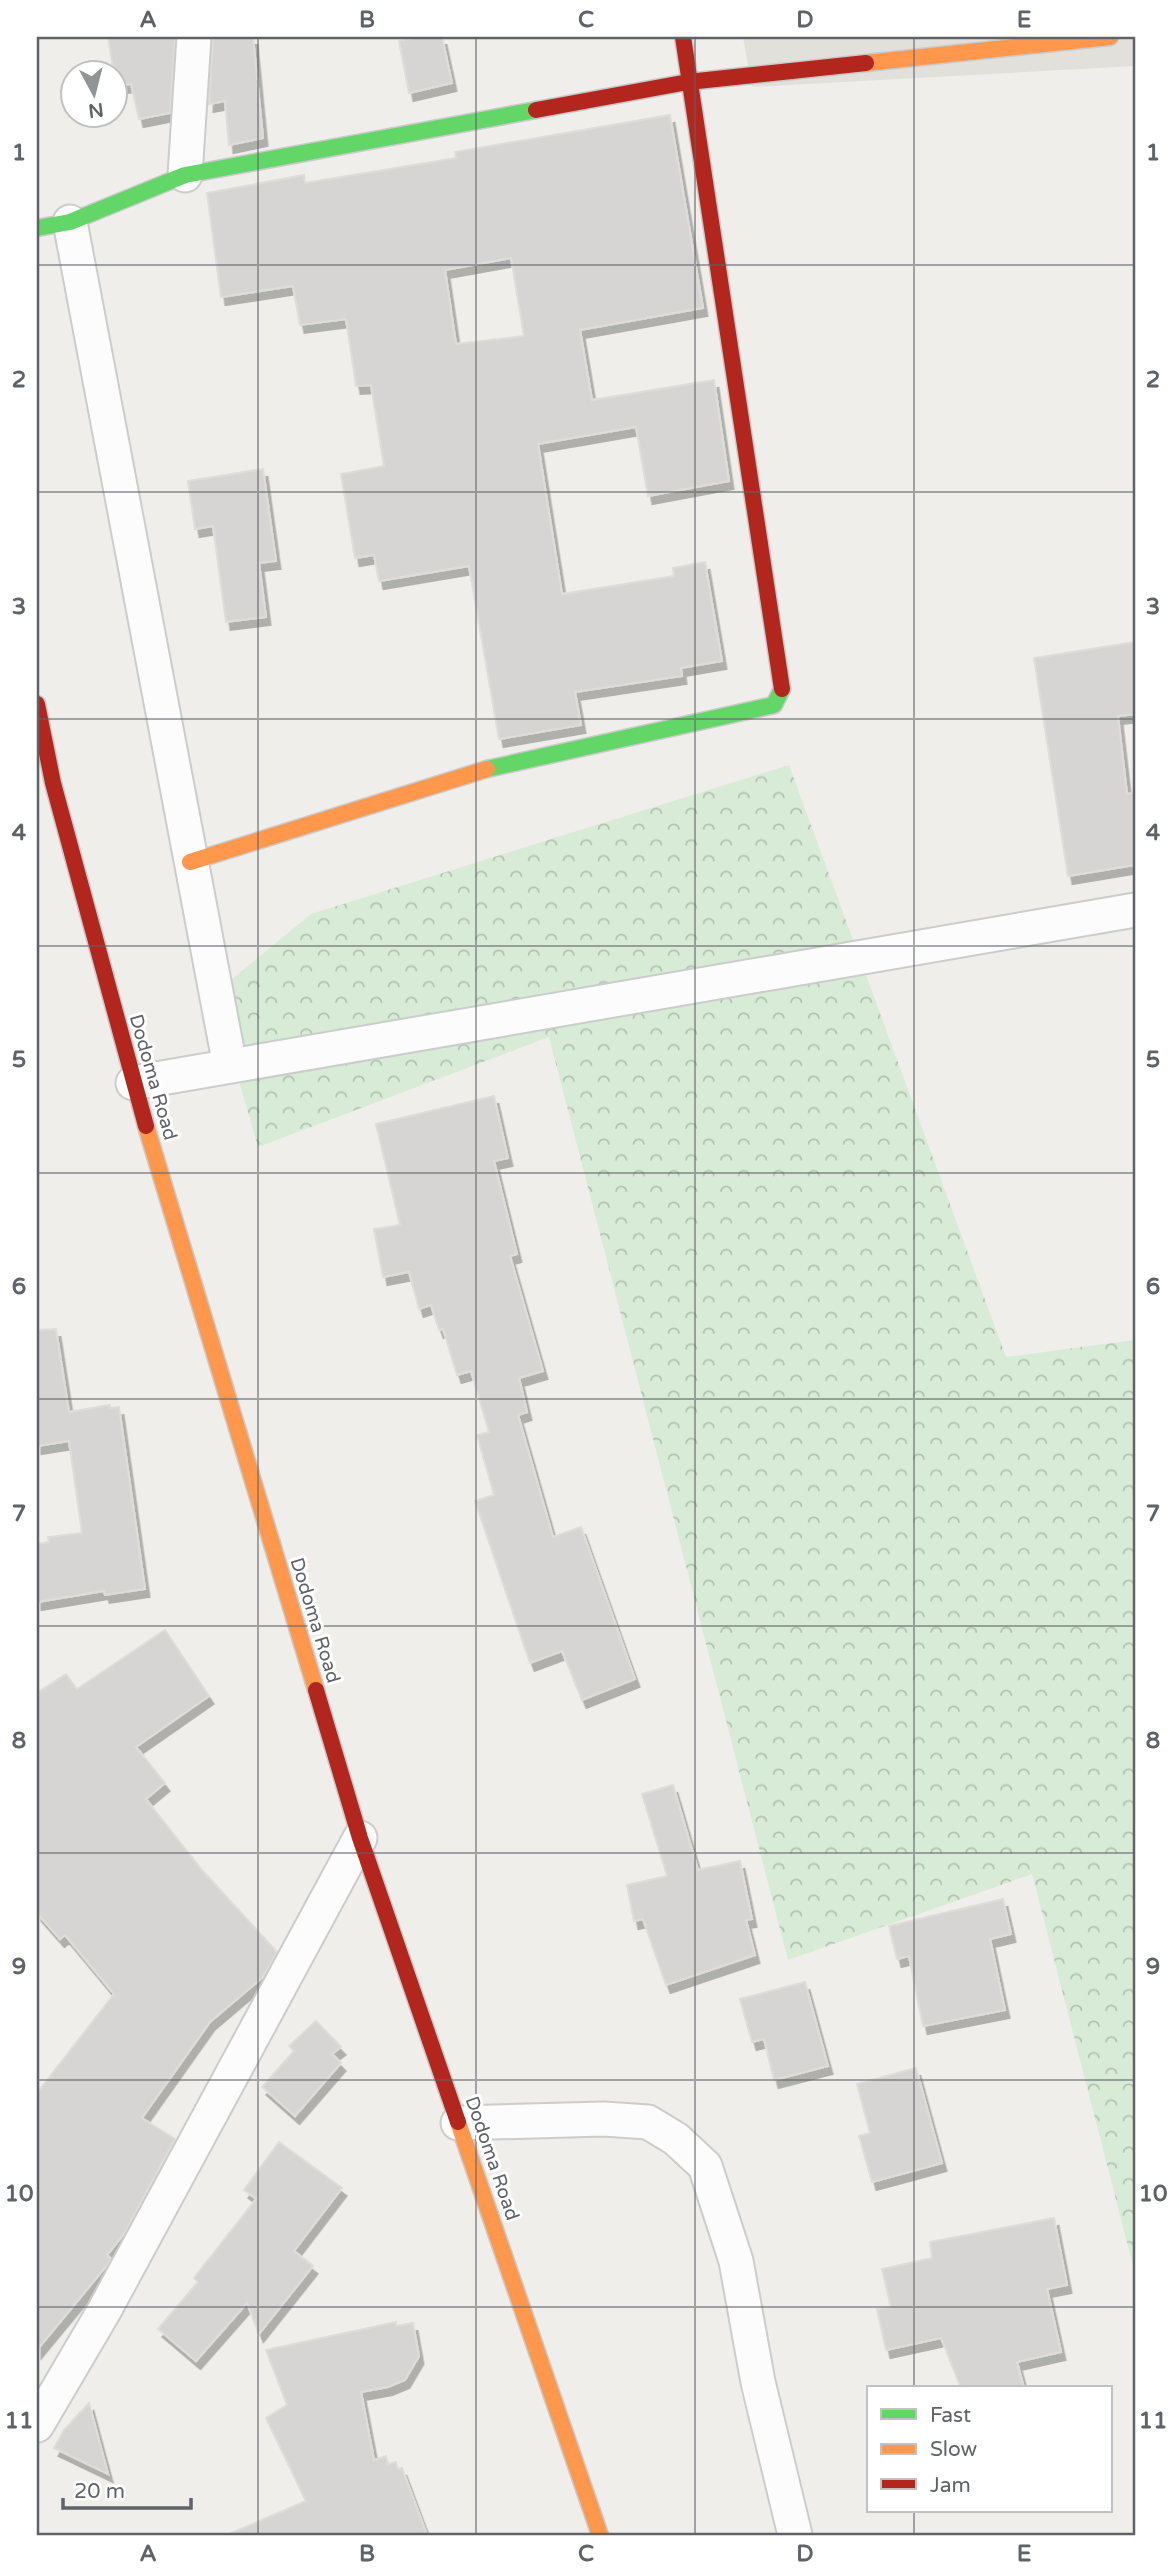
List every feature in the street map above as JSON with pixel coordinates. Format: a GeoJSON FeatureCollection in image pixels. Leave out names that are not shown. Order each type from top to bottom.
{"type":"FeatureCollection","features":[{"type":"Feature","properties":{"kind":"main road"},"geometry":{"type":"LineString","coordinates":[[190,862],[501,765],[774,705],[784,686],[683,37]]}},
{"type":"Feature","properties":{"kind":"main road"},"geometry":{"type":"LineString","coordinates":[[37,228],[70,222],[185,174],[688,82],[1110,37]]}},
{"type":"Feature","properties":{"kind":"main road","name":"Dodoma Road"},"geometry":{"type":"LineString","coordinates":[[37,704],[45,787],[360,1838],[600,2535]]}},
{"type":"Feature","properties":{"kind":"street"},"geometry":{"type":"LineString","coordinates":[[185,174],[194,37]]}},
{"type":"Feature","properties":{"kind":"street"},"geometry":{"type":"LineString","coordinates":[[70,222],[230,1066]]}},
{"type":"Feature","properties":{"kind":"street"},"geometry":{"type":"LineString","coordinates":[[132,1083],[1135,910]]}},
{"type":"Feature","properties":{"kind":"street"},"geometry":{"type":"LineString","coordinates":[[37,2425],[104,2311],[360,1838]]}},
{"type":"Feature","properties":{"kind":"street"},"geometry":{"type":"LineString","coordinates":[[458,2123],[604,2119],[648,2122],[676,2139],[705,2166],[736,2261],[758,2382],[795,2535]]}},
{"type":"Feature","properties":{"kind":"shaded area"},"geometry":{"type":"Polygon","coordinates":[[[743,37],[1135,37],[1135,66],[752,87],[743,37]]]}},
{"type":"Feature","properties":{"kind":"green space"},"geometry":{"type":"Polygon","coordinates":[[[789,765],[1006,1357],[1135,1340],[1135,2273],[1032,1874],[788,1960],[549,1037],[258,1147],[214,994],[311,914],[789,765]]]}},
{"type":"Feature","properties":{"kind":"building"},"geometry":{"type":"Polygon","coordinates":[[[108,37],[175,37],[170,113],[139,119],[130,84],[130,60],[112,60],[108,37]]]}},
{"type":"Feature","properties":{"kind":"building"},"geometry":{"type":"Polygon","coordinates":[[[213,37],[253,37],[263,138],[229,145],[225,101],[209,104],[213,37]]]}},
{"type":"Feature","properties":{"kind":"building"},"geometry":{"type":"Polygon","coordinates":[[[442,37],[452,83],[409,93],[399,41],[442,37]]]}},
{"type":"Feature","properties":{"kind":"building"},"geometry":{"type":"Polygon","coordinates":[[[670,115],[703,308],[580,330],[592,400],[714,380],[729,481],[648,496],[636,427],[538,444],[562,594],[674,576],[673,568],[705,562],[722,661],[681,668],[682,676],[575,692],[581,725],[499,739],[469,566],[379,581],[374,555],[355,558],[341,474],[384,466],[371,385],[356,386],[346,319],[300,325],[293,286],[221,297],[207,193],[304,175],[305,183],[456,158],[455,152],[670,115]],[[511,258],[445,270],[456,344],[524,336],[511,258]]]}},
{"type":"Feature","properties":{"kind":"building"},"geometry":{"type":"Polygon","coordinates":[[[263,469],[276,561],[259,563],[266,617],[226,622],[213,526],[195,529],[188,481],[263,469]]]}},
{"type":"Feature","properties":{"kind":"building"},"geometry":{"type":"Polygon","coordinates":[[[1135,642],[1135,714],[1118,716],[1127,794],[1135,793],[1135,865],[1068,876],[1034,658],[1135,642]]]}},
{"type":"Feature","properties":{"kind":"building"},"geometry":{"type":"Polygon","coordinates":[[[494,1096],[508,1158],[494,1161],[517,1254],[510,1256],[543,1371],[519,1378],[527,1412],[518,1415],[553,1537],[581,1527],[635,1679],[582,1700],[562,1651],[530,1663],[475,1501],[494,1495],[477,1435],[489,1432],[471,1371],[457,1375],[443,1329],[439,1330],[431,1305],[419,1309],[409,1272],[383,1277],[374,1229],[400,1225],[376,1124],[494,1096]]]}},
{"type":"Feature","properties":{"kind":"building"},"geometry":{"type":"Polygon","coordinates":[[[56,1329],[69,1412],[110,1405],[110,1408],[119,1407],[145,1589],[105,1595],[104,1591],[37,1602],[37,1544],[49,1542],[48,1537],[82,1533],[69,1441],[37,1446],[37,1330],[56,1329]]]}},
{"type":"Feature","properties":{"kind":"building"},"geometry":{"type":"Polygon","coordinates":[[[165,1630],[209,1696],[136,1747],[165,1783],[146,1799],[202,1870],[277,1952],[263,1977],[210,2022],[142,2118],[175,2139],[124,2234],[107,2255],[111,2259],[108,2264],[37,2350],[37,2093],[114,1994],[65,1935],[60,1939],[37,1913],[37,1693],[66,1674],[77,1689],[165,1630]]]}},
{"type":"Feature","properties":{"kind":"building"},"geometry":{"type":"Polygon","coordinates":[[[673,1785],[698,1870],[740,1861],[752,1919],[746,1920],[755,1955],[666,1985],[643,1919],[634,1921],[627,1885],[667,1876],[642,1794],[673,1785]]]}},
{"type":"Feature","properties":{"kind":"building"},"geometry":{"type":"Polygon","coordinates":[[[1003,1899],[1011,1934],[990,1939],[1005,2010],[923,2026],[909,1956],[897,1959],[889,1926],[1003,1899]]]}},
{"type":"Feature","properties":{"kind":"building"},"geometry":{"type":"Polygon","coordinates":[[[805,1982],[828,2066],[774,2080],[764,2039],[752,2042],[740,1999],[805,1982]]]}},
{"type":"Feature","properties":{"kind":"building"},"geometry":{"type":"Polygon","coordinates":[[[316,2021],[341,2047],[332,2054],[341,2063],[295,2116],[262,2087],[294,2051],[289,2046],[316,2021]]]}},
{"type":"Feature","properties":{"kind":"building"},"geometry":{"type":"Polygon","coordinates":[[[916,2068],[942,2163],[872,2182],[859,2136],[870,2133],[857,2084],[916,2068]]]}},
{"type":"Feature","properties":{"kind":"building"},"geometry":{"type":"Polygon","coordinates":[[[279,2142],[342,2188],[294,2251],[313,2266],[259,2334],[247,2303],[196,2361],[158,2329],[198,2282],[194,2278],[256,2199],[244,2190],[279,2142]]]}},
{"type":"Feature","properties":{"kind":"building"},"geometry":{"type":"Polygon","coordinates":[[[1054,2218],[1067,2285],[1047,2289],[1061,2352],[1017,2362],[1023,2386],[960,2386],[941,2338],[886,2350],[877,2309],[891,2307],[882,2269],[932,2258],[930,2242],[1054,2218]]]}},
{"type":"Feature","properties":{"kind":"building"},"geometry":{"type":"Polygon","coordinates":[[[396,2322],[396,2326],[413,2323],[419,2356],[405,2380],[388,2387],[361,2392],[374,2460],[386,2456],[388,2464],[396,2462],[398,2469],[402,2468],[427,2535],[227,2535],[306,2501],[266,2418],[287,2405],[266,2350],[396,2322]]]}},
{"type":"Feature","properties":{"kind":"building"},"geometry":{"type":"Polygon","coordinates":[[[89,2403],[108,2474],[54,2448],[64,2430],[89,2403]]]}},
{"type":"Feature","properties":{"kind":"traffic: fast"},"geometry":{"type":"LineString","coordinates":[[37,228],[70,222],[185,175],[536,110]]}},
{"type":"Feature","properties":{"kind":"traffic: fast"},"geometry":{"type":"LineString","coordinates":[[487,769],[774,705],[782,689]]}},
{"type":"Feature","properties":{"kind":"traffic: slow"},"geometry":{"type":"LineString","coordinates":[[866,63],[1110,37]]}},
{"type":"Feature","properties":{"kind":"traffic: slow"},"geometry":{"type":"LineString","coordinates":[[190,862],[487,769]]}},
{"type":"Feature","properties":{"kind":"traffic: slow"},"geometry":{"type":"LineString","coordinates":[[146,1126],[316,1690]]}},
{"type":"Feature","properties":{"kind":"traffic: slow"},"geometry":{"type":"LineString","coordinates":[[458,2122],[600,2535]]}},
{"type":"Feature","properties":{"kind":"traffic: jam"},"geometry":{"type":"LineString","coordinates":[[683,37],[782,689]]}},
{"type":"Feature","properties":{"kind":"traffic: jam"},"geometry":{"type":"LineString","coordinates":[[536,110],[688,82],[866,63]]}},
{"type":"Feature","properties":{"kind":"traffic: jam"},"geometry":{"type":"LineString","coordinates":[[37,704],[53,783],[146,1126]]}},
{"type":"Feature","properties":{"kind":"traffic: jam"},"geometry":{"type":"LineString","coordinates":[[316,1690],[360,1838],[458,2122]]}}]}
